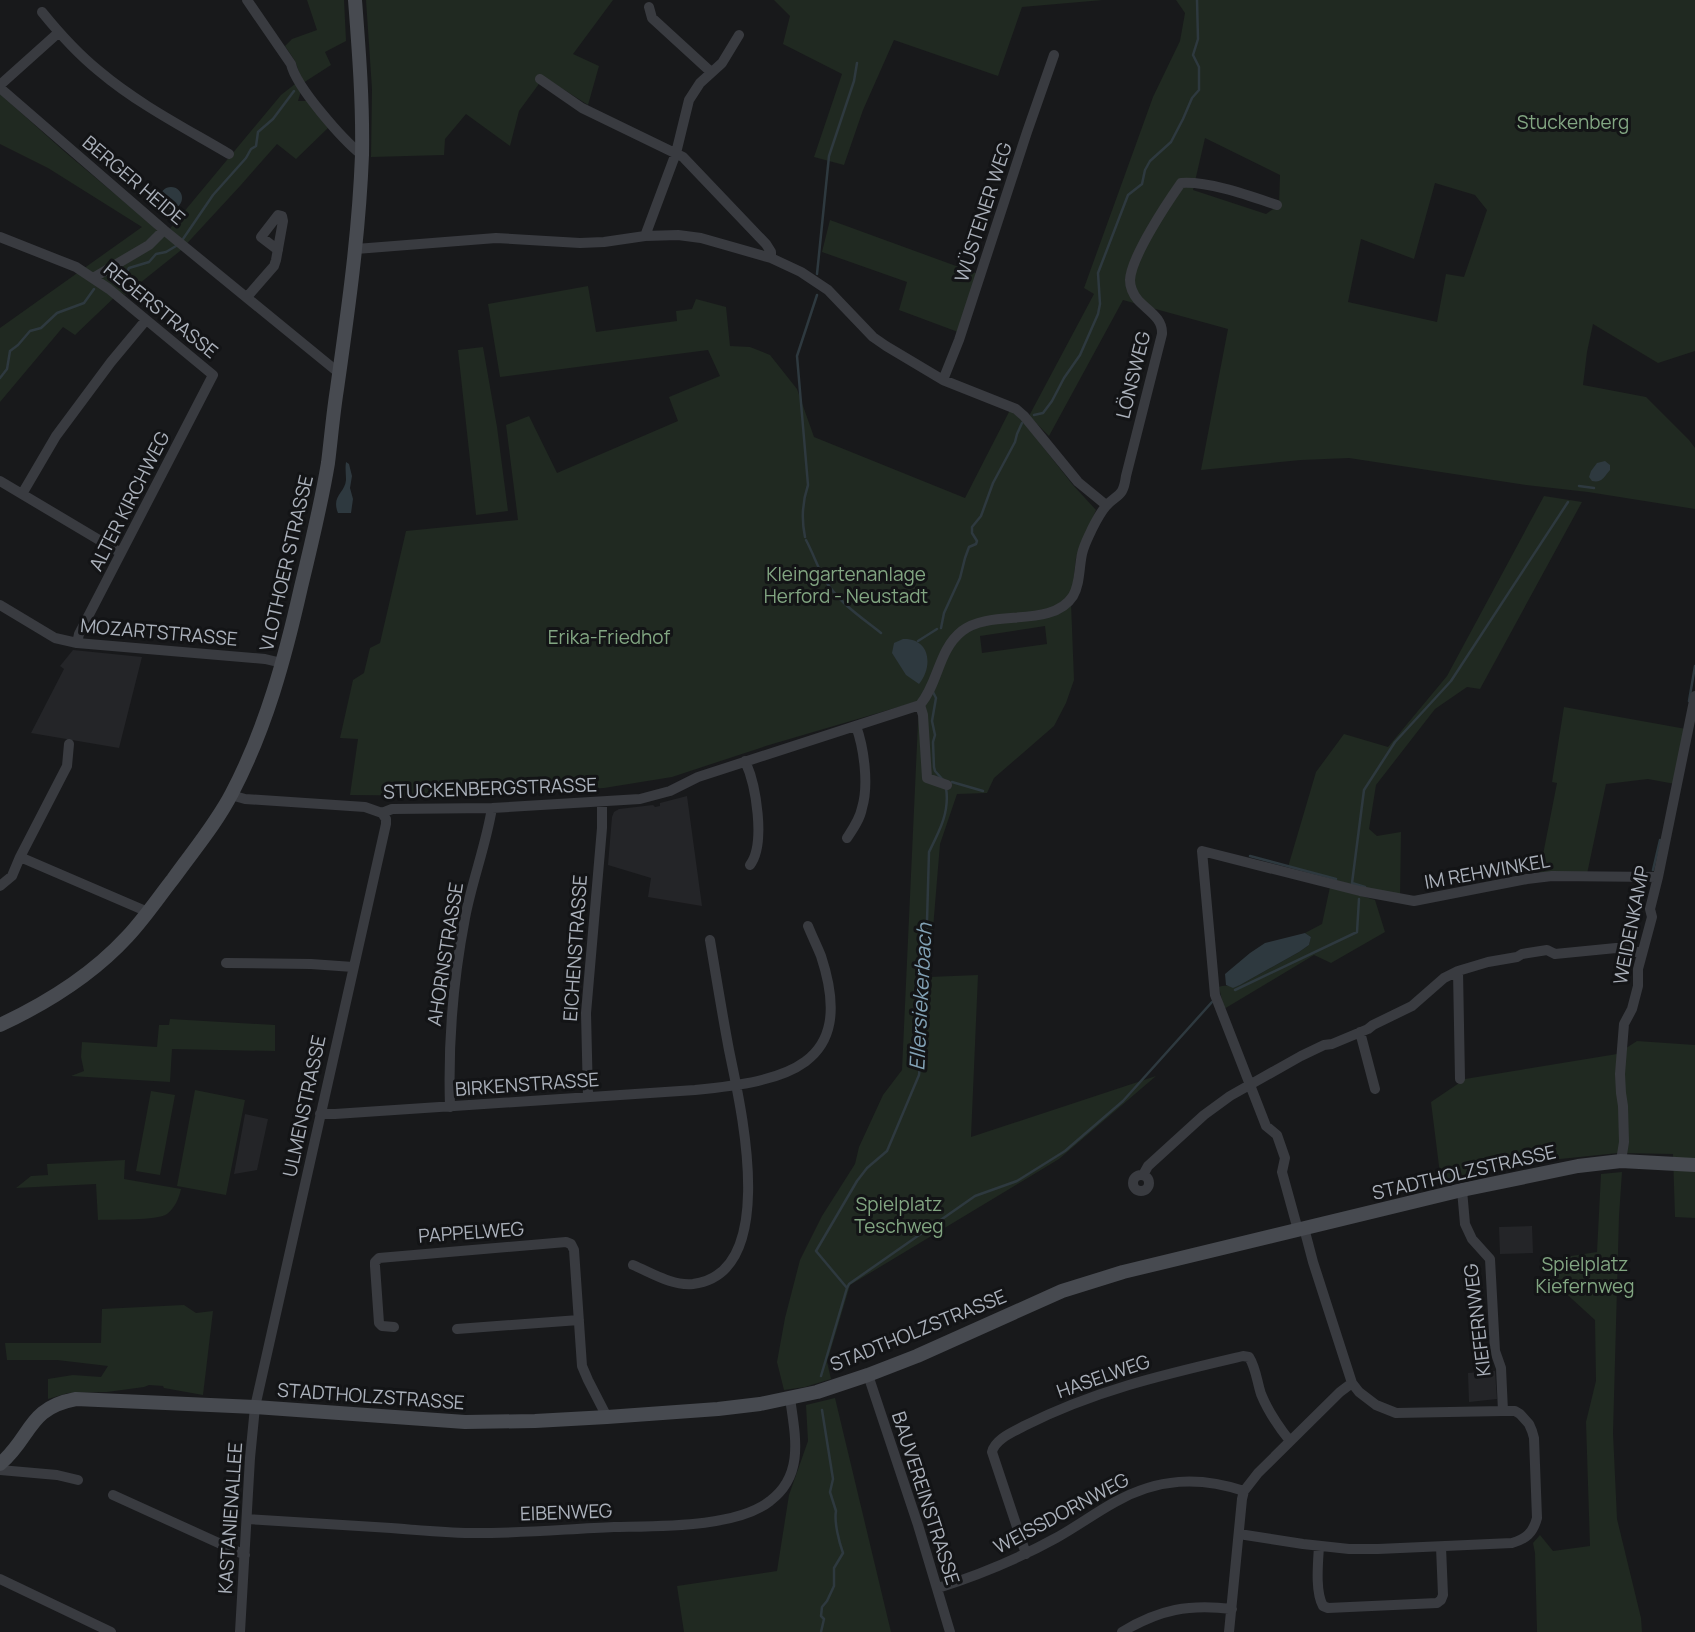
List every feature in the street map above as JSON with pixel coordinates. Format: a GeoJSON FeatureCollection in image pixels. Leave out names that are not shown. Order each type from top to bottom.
{"type":"FeatureCollection","features":[{"type":"Feature","properties":{"kind":"street"},"geometry":{"type":"LineString","coordinates":[[247,0],[291,64],[302,87],[349,145],[362,155]]}},
{"type":"Feature","properties":{"kind":"street","name":"VLOTHOER STRASSE"},"geometry":{"type":"LineString","coordinates":[[0,1025],[51,998],[92,970],[128,937],[200,842],[231,795],[257,740],[282,663],[317,518],[327,464],[356,249],[362,155],[362,88],[355,0]]}},
{"type":"Feature","properties":{"kind":"street"},"geometry":{"type":"LineString","coordinates":[[649,7],[652,18],[711,72]]}},
{"type":"Feature","properties":{"kind":"street"},"geometry":{"type":"LineString","coordinates":[[42,12],[58,33],[98,71],[126,92],[229,154]]}},
{"type":"Feature","properties":{"kind":"street"},"geometry":{"type":"LineString","coordinates":[[0,87],[58,33]]}},
{"type":"Feature","properties":{"kind":"street"},"geometry":{"type":"LineString","coordinates":[[645,236],[676,153],[690,100],[700,83],[722,63],[738,35]]}},
{"type":"Feature","properties":{"kind":"street","name":"WÜSTENER WEG"},"geometry":{"type":"LineString","coordinates":[[943,380],[959,340],[1054,55]]}},
{"type":"Feature","properties":{"kind":"street"},"geometry":{"type":"LineString","coordinates":[[540,79],[582,108],[683,157],[766,244],[771,258]]}},
{"type":"Feature","properties":{"kind":"street","name":"BERGER HEIDE"},"geometry":{"type":"LineString","coordinates":[[0,87],[164,230],[339,373]]}},
{"type":"Feature","properties":{"kind":"street","name":"LÖNSWEG"},"geometry":{"type":"LineString","coordinates":[[1106,505],[1124,489],[1163,326],[1136,298],[1131,289],[1132,267],[1137,255],[1181,183],[1193,182],[1245,194],[1277,205]]}},
{"type":"Feature","properties":{"kind":"street"},"geometry":{"type":"LineString","coordinates":[[90,275],[149,245],[164,230]]}},
{"type":"Feature","properties":{"kind":"street"},"geometry":{"type":"LineString","coordinates":[[356,249],[496,238],[604,242],[645,236],[678,235],[701,238],[771,258],[800,272],[828,290],[873,337],[943,380],[1016,410],[1024,416],[1078,482],[1106,505],[1085,544],[1077,587],[1070,601],[1053,611],[986,621],[965,628],[947,647],[926,698],[920,705],[928,778],[947,785]]}},
{"type":"Feature","properties":{"kind":"street","name":"REGERSTRASSE"},"geometry":{"type":"LineString","coordinates":[[0,237],[90,275],[213,375]]}},
{"type":"Feature","properties":{"kind":"street"},"geometry":{"type":"LineString","coordinates":[[247,297],[274,266],[278,250]]}},
{"type":"Feature","properties":{"kind":"street"},"geometry":{"type":"LineString","coordinates":[[22,494],[56,436],[146,320]]}},
{"type":"Feature","properties":{"kind":"street","name":"ALTER KIRCHWEG"},"geometry":{"type":"LineString","coordinates":[[77,643],[79,634],[213,375]]}},
{"type":"Feature","properties":{"kind":"street"},"geometry":{"type":"LineString","coordinates":[[0,481],[121,553]]}},
{"type":"Feature","properties":{"kind":"street","name":"MOZARTSTRASSE"},"geometry":{"type":"LineString","coordinates":[[0,605],[55,638],[77,643],[265,659],[282,663]]}},
{"type":"Feature","properties":{"kind":"street","name":"WEIDENKAMP"},"geometry":{"type":"LineString","coordinates":[[1621,1161],[1624,1142],[1620,1074],[1624,1024],[1632,1009],[1638,986],[1638,969],[1695,696]]}},
{"type":"Feature","properties":{"kind":"street","name":"STUCKENBERGSTRASSE"},"geometry":{"type":"LineString","coordinates":[[231,795],[245,799],[365,807],[382,813],[392,809],[492,808],[640,799],[670,791],[698,777],[745,761],[920,705]]}},
{"type":"Feature","properties":{"kind":"street"},"geometry":{"type":"LineString","coordinates":[[847,838],[862,810],[865,791],[860,736],[856,726]]}},
{"type":"Feature","properties":{"kind":"street"},"geometry":{"type":"LineString","coordinates":[[0,886],[12,876],[67,766],[69,744]]}},
{"type":"Feature","properties":{"kind":"street"},"geometry":{"type":"LineString","coordinates":[[745,761],[753,781],[759,834],[754,859],[750,865]]}},
{"type":"Feature","properties":{"kind":"street","name":"EICHENSTRASSE"},"geometry":{"type":"LineString","coordinates":[[588,1097],[586,1013],[602,802]]}},
{"type":"Feature","properties":{"kind":"street","name":"AHORNSTRASSE"},"geometry":{"type":"LineString","coordinates":[[450,1107],[450,1036],[456,976],[465,918],[492,808]]}},
{"type":"Feature","properties":{"kind":"street","name":"ULMENSTRASSE"},"geometry":{"type":"LineString","coordinates":[[255,1407],[386,824],[382,813]]}},
{"type":"Feature","properties":{"kind":"street","name":"IM REHWINKEL"},"geometry":{"type":"LineString","coordinates":[[1250,1085],[1215,995],[1202,851],[1407,901],[1552,876],[1658,877]]}},
{"type":"Feature","properties":{"kind":"street"},"geometry":{"type":"LineString","coordinates":[[20,857],[148,912]]}},
{"type":"Feature","properties":{"kind":"street","name":"BIRKENSTRASSE"},"geometry":{"type":"LineString","coordinates":[[320,1114],[736,1086],[798,1068],[824,1040],[830,1014],[829,988],[820,954],[808,926]]}},
{"type":"Feature","properties":{"kind":"street"},"geometry":{"type":"LineString","coordinates":[[633,1265],[673,1282],[693,1284],[711,1278],[732,1261],[741,1243],[748,1189],[748,1158],[710,940]]}},
{"type":"Feature","properties":{"kind":"street"},"geometry":{"type":"LineString","coordinates":[[1143,1175],[1148,1166],[1204,1115],[1230,1096],[1324,1045],[1368,1029],[1412,1006],[1444,978],[1458,971],[1547,950],[1555,954],[1616,948],[1642,953]]}},
{"type":"Feature","properties":{"kind":"street"},"geometry":{"type":"LineString","coordinates":[[226,963],[353,967]]}},
{"type":"Feature","properties":{"kind":"street"},"geometry":{"type":"LineString","coordinates":[[1458,971],[1461,1079]]}},
{"type":"Feature","properties":{"kind":"street"},"geometry":{"type":"LineString","coordinates":[[1360,1032],[1375,1089]]}},
{"type":"Feature","properties":{"kind":"street"},"geometry":{"type":"LineString","coordinates":[[1240,1534],[1349,1549],[1441,1547],[1512,1543],[1522,1540],[1530,1534],[1537,1518],[1534,1438],[1529,1424],[1520,1414],[1503,1410],[1396,1413],[1376,1405],[1352,1383],[1282,1172],[1285,1158],[1277,1135],[1266,1126],[1250,1085]]}},
{"type":"Feature","properties":{"kind":"street","name":"STADTHOLZSTRASSE"},"geometry":{"type":"LineString","coordinates":[[0,1464],[39,1416],[55,1404],[88,1398],[465,1422],[607,1417],[718,1409],[769,1402],[817,1392],[868,1376],[1038,1301],[1092,1281],[1148,1266],[1578,1166],[1621,1161],[1695,1165]]}},
{"type":"Feature","properties":{"kind":"street","name":"KIEFERNWEG"},"geometry":{"type":"LineString","coordinates":[[1462,1191],[1465,1224],[1469,1234],[1490,1259],[1495,1352],[1501,1368],[1503,1410]]}},
{"type":"Feature","properties":{"kind":"street","name":"PAPPELWEG"},"geometry":{"type":"LineString","coordinates":[[394,1327],[382,1326],[380,1323],[375,1266],[379,1258],[566,1242],[574,1250],[582,1366],[607,1417]]}},
{"type":"Feature","properties":{"kind":"street"},"geometry":{"type":"LineString","coordinates":[[457,1329],[579,1320]]}},
{"type":"Feature","properties":{"kind":"street","name":"HASELWEG"},"geometry":{"type":"LineString","coordinates":[[1026,1554],[992,1452],[993,1446],[1019,1429],[1072,1404],[1152,1377],[1243,1356],[1252,1362],[1268,1409],[1290,1441]]}},
{"type":"Feature","properties":{"kind":"street","name":"BAUVEREINSTRASSE"},"geometry":{"type":"LineString","coordinates":[[868,1376],[918,1525],[950,1632]]}},
{"type":"Feature","properties":{"kind":"street"},"geometry":{"type":"LineString","coordinates":[[1229,1632],[1244,1491],[1290,1441],[1352,1383]]}},
{"type":"Feature","properties":{"kind":"street","name":"EIBENWEG"},"geometry":{"type":"LineString","coordinates":[[247,1519],[466,1533],[713,1522],[758,1509],[782,1490],[794,1467],[790,1398]]}},
{"type":"Feature","properties":{"kind":"street","name":"KASTANIENALLEE"},"geometry":{"type":"LineString","coordinates":[[240,1632],[255,1407]]}},
{"type":"Feature","properties":{"kind":"street"},"geometry":{"type":"LineString","coordinates":[[0,1470],[57,1475],[78,1480]]}},
{"type":"Feature","properties":{"kind":"street","name":"WEISSDORNWEG"},"geometry":{"type":"LineString","coordinates":[[937,1588],[993,1569],[1026,1554],[1117,1500],[1150,1487],[1191,1480],[1228,1485],[1244,1491]]}},
{"type":"Feature","properties":{"kind":"street"},"geometry":{"type":"LineString","coordinates":[[113,1494],[245,1555]]}},
{"type":"Feature","properties":{"kind":"street"},"geometry":{"type":"LineString","coordinates":[[1319,1546],[1319,1597],[1323,1606],[1328,1608],[1437,1603],[1443,1595],[1441,1547]]}},
{"type":"Feature","properties":{"kind":"street"},"geometry":{"type":"LineString","coordinates":[[0,1579],[111,1632]]}},
{"type":"Feature","properties":{"kind":"street"},"geometry":{"type":"LineString","coordinates":[[1122,1632],[1145,1619],[1178,1609],[1194,1606],[1232,1609]]}},
{"type":"Feature","properties":{"kind":"shaded area"},"geometry":{"type":"Polygon","coordinates":[[[171,187],[179,190],[182,198],[179,206],[171,209],[163,206],[160,198],[163,190],[171,187]]]}},
{"type":"Feature","properties":{"kind":"shaded area"},"geometry":{"type":"Polygon","coordinates":[[[1605,461],[1610,465],[1610,470],[1601,480],[1592,481],[1589,477],[1591,471],[1597,463],[1605,461]]]}},
{"type":"Feature","properties":{"kind":"shaded area"},"geometry":{"type":"Polygon","coordinates":[[[346,462],[352,476],[351,513],[338,513],[336,503],[346,480],[346,462]]]}},
{"type":"Feature","properties":{"kind":"shaded area"},"geometry":{"type":"Polygon","coordinates":[[[903,639],[919,643],[927,655],[926,670],[919,684],[906,675],[892,653],[894,643],[903,639]]]}},
{"type":"Feature","properties":{"kind":"shaded area"},"geometry":{"type":"Polygon","coordinates":[[[73,650],[142,657],[119,748],[31,733],[64,669],[60,666],[73,650]]]}},
{"type":"Feature","properties":{"kind":"shaded area"},"geometry":{"type":"Polygon","coordinates":[[[687,796],[702,906],[648,897],[651,878],[608,865],[614,812],[619,809],[660,806],[660,803],[687,796]]]}},
{"type":"Feature","properties":{"kind":"shaded area"},"geometry":{"type":"Polygon","coordinates":[[[1305,933],[1311,937],[1309,945],[1299,952],[1240,985],[1233,988],[1226,985],[1225,974],[1265,943],[1305,933]]]}},
{"type":"Feature","properties":{"kind":"shaded area"},"geometry":{"type":"Polygon","coordinates":[[[245,1114],[268,1119],[257,1170],[234,1174],[245,1114]]]}},
{"type":"Feature","properties":{"kind":"shaded area"},"geometry":{"type":"Polygon","coordinates":[[[1532,1226],[1533,1253],[1500,1254],[1499,1227],[1532,1226]]]}},
{"type":"Feature","properties":{"kind":"shaded area"},"geometry":{"type":"Polygon","coordinates":[[[1495,1371],[1497,1399],[1469,1402],[1468,1373],[1495,1371]]]}},
{"type":"Feature","properties":{"kind":"green space"},"geometry":{"type":"Polygon","coordinates":[[[307,0],[344,0],[346,41],[325,52],[331,65],[303,83],[295,61],[285,46],[292,39],[317,30],[307,0]]]}},
{"type":"Feature","properties":{"kind":"green space"},"geometry":{"type":"Polygon","coordinates":[[[366,0],[613,0],[573,54],[599,66],[588,105],[544,77],[519,111],[510,146],[466,114],[445,139],[444,155],[371,157],[372,89],[366,0]]]}},
{"type":"Feature","properties":{"kind":"green space"},"geometry":{"type":"Polygon","coordinates":[[[774,0],[1103,0],[1022,7],[998,76],[894,40],[863,110],[844,165],[814,157],[842,74],[783,44],[790,16],[774,0]]]}},
{"type":"Feature","properties":{"kind":"green space","name":"Stuckenberg"},"geometry":{"type":"Polygon","coordinates":[[[1176,0],[1695,0],[1695,351],[1658,363],[1593,324],[1583,385],[1646,397],[1689,440],[1695,448],[1695,509],[1349,458],[1201,470],[1228,329],[1123,300],[1049,436],[1029,416],[1094,294],[1084,288],[1153,97],[1180,41],[1185,13],[1176,0]],[[1205,138],[1193,190],[1266,214],[1279,205],[1280,175],[1205,138]],[[1435,183],[1414,259],[1361,239],[1348,302],[1437,322],[1446,274],[1464,277],[1487,210],[1475,195],[1435,183]]]}},
{"type":"Feature","properties":{"kind":"green space"},"geometry":{"type":"Polygon","coordinates":[[[295,84],[301,91],[298,101],[309,101],[330,126],[296,159],[277,144],[180,251],[125,295],[120,292],[75,335],[63,327],[0,402],[0,328],[142,227],[48,168],[0,144],[0,94],[163,237],[281,95],[295,84]]]}},
{"type":"Feature","properties":{"kind":"green space"},"geometry":{"type":"Polygon","coordinates":[[[830,220],[978,274],[958,332],[899,310],[907,282],[822,252],[830,220]]]}},
{"type":"Feature","properties":{"kind":"green space"},"geometry":{"type":"Polygon","coordinates":[[[588,286],[596,332],[677,321],[676,311],[692,309],[696,299],[726,307],[730,346],[750,347],[770,355],[797,389],[814,437],[965,498],[1010,410],[1021,419],[1096,510],[1076,558],[1071,603],[1074,680],[1066,703],[1054,726],[994,778],[987,793],[957,794],[940,844],[929,977],[978,975],[971,1137],[1156,1076],[1059,1159],[850,1285],[827,1362],[831,1379],[805,1387],[784,1390],[777,1362],[800,1260],[822,1216],[855,1164],[859,1147],[883,1095],[902,1070],[919,701],[672,777],[604,788],[456,796],[350,795],[358,739],[340,738],[353,680],[364,673],[370,648],[380,643],[406,531],[518,520],[506,425],[529,416],[557,473],[678,421],[669,397],[720,376],[708,350],[500,377],[488,304],[588,286]],[[1045,626],[980,636],[982,653],[1047,644],[1045,626]]]}},
{"type":"Feature","properties":{"kind":"green space"},"geometry":{"type":"Polygon","coordinates":[[[483,347],[508,511],[476,515],[458,350],[483,347]]]}},
{"type":"Feature","properties":{"kind":"green space"},"geometry":{"type":"Polygon","coordinates":[[[1544,496],[1582,502],[1480,689],[1467,687],[1435,709],[1376,785],[1369,829],[1377,836],[1401,832],[1400,898],[1288,867],[1316,772],[1344,734],[1388,747],[1447,676],[1544,496]]]}},
{"type":"Feature","properties":{"kind":"green space"},"geometry":{"type":"Polygon","coordinates":[[[1564,707],[1686,729],[1675,784],[1648,779],[1606,784],[1587,874],[1539,875],[1557,783],[1552,782],[1564,707]]]}},
{"type":"Feature","properties":{"kind":"green space"},"geometry":{"type":"Polygon","coordinates":[[[1330,887],[1375,900],[1385,932],[1331,963],[1314,955],[1224,1009],[1219,987],[1240,985],[1309,945],[1311,937],[1305,933],[1322,924],[1330,887]]]}},
{"type":"Feature","properties":{"kind":"green space"},"geometry":{"type":"Polygon","coordinates":[[[170,1019],[275,1025],[275,1051],[172,1049],[170,1082],[71,1076],[84,1071],[82,1042],[157,1047],[159,1025],[169,1025],[170,1019]]]}},
{"type":"Feature","properties":{"kind":"green space"},"geometry":{"type":"Polygon","coordinates":[[[1637,1041],[1695,1045],[1695,1218],[1675,1217],[1673,1154],[1618,1153],[1540,1160],[1441,1182],[1431,1102],[1465,1079],[1617,1054],[1637,1041]]]}},
{"type":"Feature","properties":{"kind":"green space"},"geometry":{"type":"Polygon","coordinates":[[[195,1090],[245,1100],[226,1195],[177,1186],[195,1090]]]}},
{"type":"Feature","properties":{"kind":"green space"},"geometry":{"type":"Polygon","coordinates":[[[151,1091],[175,1095],[160,1175],[136,1171],[151,1091]]]}},
{"type":"Feature","properties":{"kind":"green space"},"geometry":{"type":"Polygon","coordinates":[[[125,1160],[124,1179],[181,1189],[176,1203],[167,1214],[145,1219],[98,1220],[96,1184],[16,1188],[31,1176],[48,1175],[47,1164],[125,1160]]]}},
{"type":"Feature","properties":{"kind":"green space","name":"Spielplatz Kiefernweg"},"geometry":{"type":"Polygon","coordinates":[[[1622,1172],[1613,1433],[1617,1519],[1642,1632],[1537,1632],[1533,1543],[1540,1535],[1553,1551],[1590,1546],[1586,1422],[1596,1381],[1595,1320],[1549,1278],[1571,1256],[1597,1252],[1601,1174],[1622,1172]]]}},
{"type":"Feature","properties":{"kind":"green space"},"geometry":{"type":"Polygon","coordinates":[[[184,1305],[196,1313],[213,1311],[203,1395],[149,1385],[107,1392],[68,1393],[48,1399],[48,1379],[73,1375],[101,1377],[108,1366],[57,1360],[7,1360],[5,1343],[101,1343],[102,1309],[184,1305]]]}},
{"type":"Feature","properties":{"kind":"green space"},"geometry":{"type":"Polygon","coordinates":[[[835,1398],[891,1632],[684,1632],[677,1586],[777,1571],[789,1495],[808,1441],[806,1405],[835,1398]]]}},
{"type":"Feature","properties":{"kind":"waterway","name":"Ellersiekerbach"},"geometry":{"type":"LineString","coordinates":[[1034,415],[1043,413],[1052,401],[1080,355],[1098,314],[1098,273],[1128,195],[1142,184],[1150,161],[1171,142],[1192,98],[1199,90],[1199,67],[1193,55],[1198,39],[1197,0]]}},
{"type":"Feature","properties":{"kind":"waterway"},"geometry":{"type":"LineString","coordinates":[[817,274],[829,156],[854,81],[857,63]]}},
{"type":"Feature","properties":{"kind":"waterway"},"geometry":{"type":"LineString","coordinates":[[183,239],[213,195],[256,146],[258,132],[273,119],[294,91]]}},
{"type":"Feature","properties":{"kind":"waterway"},"geometry":{"type":"LineString","coordinates":[[114,282],[122,280],[129,268],[149,262],[156,254],[176,246]]}},
{"type":"Feature","properties":{"kind":"waterway"},"geometry":{"type":"LineString","coordinates":[[0,378],[7,369],[10,351],[30,331],[41,328],[57,313],[84,303],[94,289]]}},
{"type":"Feature","properties":{"kind":"waterway"},"geometry":{"type":"LineString","coordinates":[[805,537],[803,511],[808,485],[797,356],[817,295]]}},
{"type":"Feature","properties":{"kind":"waterway","name":"Ellersiekerbach"},"geometry":{"type":"LineString","coordinates":[[941,628],[969,547],[977,541],[972,527],[981,516],[993,483],[1022,423]]}},
{"type":"Feature","properties":{"kind":"waterway"},"geometry":{"type":"LineString","coordinates":[[1579,486],[1594,488]]}},
{"type":"Feature","properties":{"kind":"waterway"},"geometry":{"type":"LineString","coordinates":[[1365,887],[1352,883],[1364,790],[1395,742],[1451,681],[1568,502]]}},
{"type":"Feature","properties":{"kind":"waterway"},"geometry":{"type":"LineString","coordinates":[[806,540],[822,575],[837,596],[881,633]]}},
{"type":"Feature","properties":{"kind":"waterway"},"geometry":{"type":"LineString","coordinates":[[918,641],[937,629]]}},
{"type":"Feature","properties":{"kind":"waterway"},"geometry":{"type":"LineString","coordinates":[[1689,701],[1695,666]]}},
{"type":"Feature","properties":{"kind":"waterway","name":"Ellersiekerbach"},"geometry":{"type":"LineString","coordinates":[[933,692],[936,698],[932,721],[935,735],[934,767],[944,781]]}},
{"type":"Feature","properties":{"kind":"waterway"},"geometry":{"type":"LineString","coordinates":[[952,782],[983,791]]}},
{"type":"Feature","properties":{"kind":"waterway","name":"Ellersiekerbach"},"geometry":{"type":"LineString","coordinates":[[821,1376],[847,1288],[816,1251],[857,1181],[867,1168],[887,1151],[919,1075],[924,1025],[929,852],[945,814],[946,788]]}},
{"type":"Feature","properties":{"kind":"waterway"},"geometry":{"type":"LineString","coordinates":[[1653,870],[1660,840]]}},
{"type":"Feature","properties":{"kind":"waterway"},"geometry":{"type":"LineString","coordinates":[[1250,856],[1336,879]]}},
{"type":"Feature","properties":{"kind":"waterway"},"geometry":{"type":"LineString","coordinates":[[1235,990],[1357,932],[1359,899]]}},
{"type":"Feature","properties":{"kind":"waterway"},"geometry":{"type":"LineString","coordinates":[[847,1288],[975,1196],[1017,1181],[1065,1151],[1123,1101],[1212,1002]]}},
{"type":"Feature","properties":{"kind":"waterway","name":"Ellersiekerbach"},"geometry":{"type":"LineString","coordinates":[[821,1632],[824,1619],[821,1616],[822,1607],[834,1586],[834,1568],[843,1553],[830,1492],[833,1479],[822,1410]]}},
{"type":"Feature","properties":{"kind":"park label","name":"Kleingartenanlage Herford - Neustadt"},"geometry":{"type":"Point","coordinates":[846,585]}},
{"type":"Feature","properties":{"kind":"park label","name":"Erika-Friedhof"},"geometry":{"type":"Point","coordinates":[609,637]}},
{"type":"Feature","properties":{"kind":"park label","name":"Spielplatz Teschweg"},"geometry":{"type":"Point","coordinates":[899,1215]}}]}
